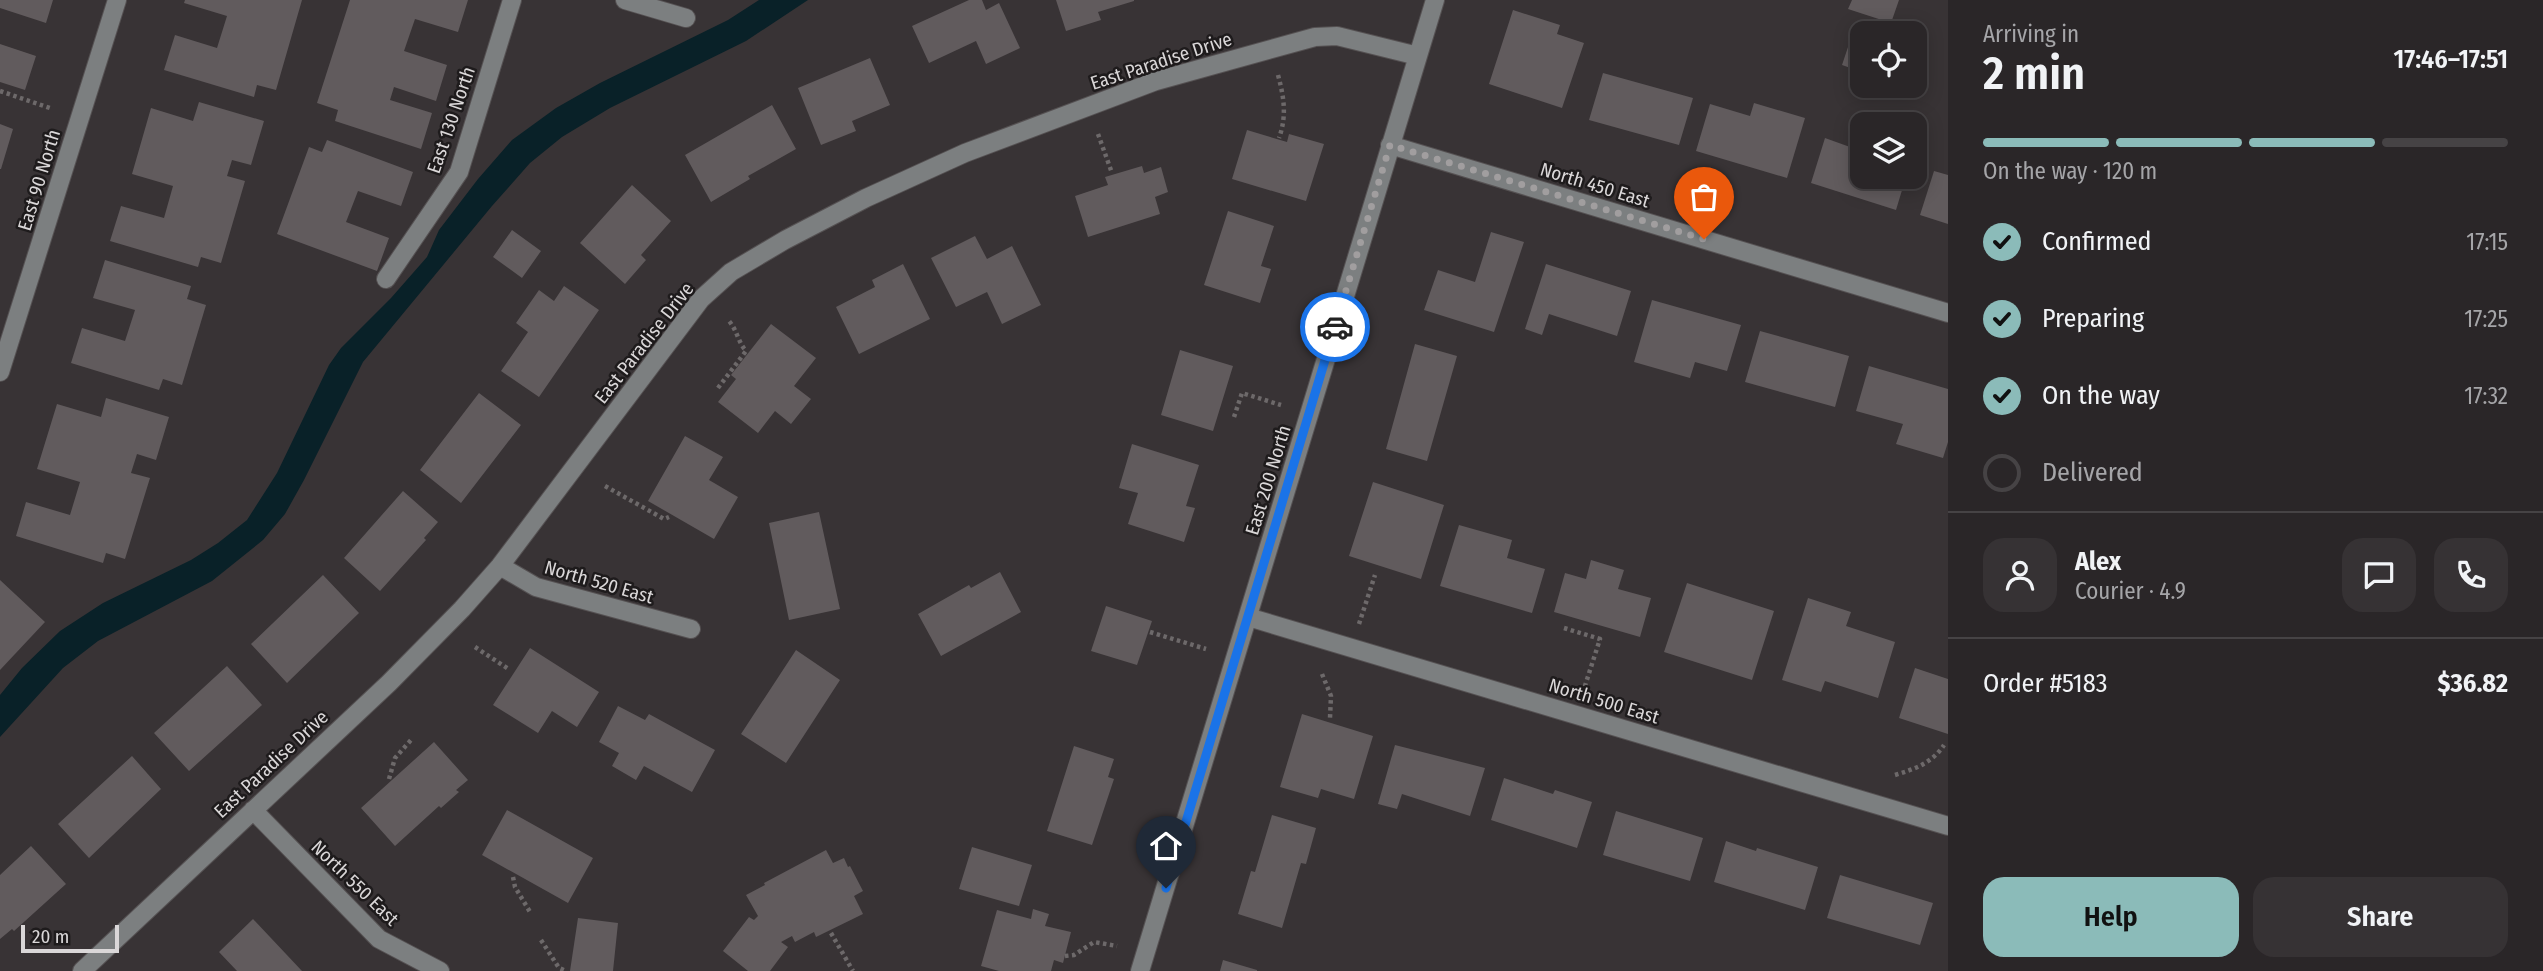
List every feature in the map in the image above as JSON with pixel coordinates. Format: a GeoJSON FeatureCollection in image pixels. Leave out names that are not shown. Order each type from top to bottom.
{"type":"FeatureCollection","features":[{"type":"Feature","properties":{"kind":"street","name":"East 90 North"},"geometry":{"type":"LineString","coordinates":[[0,372],[117,0]]}},
{"type":"Feature","properties":{"kind":"street","name":"East 130 North"},"geometry":{"type":"LineString","coordinates":[[386,279],[459,172],[512,0]]}},
{"type":"Feature","properties":{"kind":"street"},"geometry":{"type":"LineString","coordinates":[[625,0],[686,18]]}},
{"type":"Feature","properties":{"kind":"street","name":"East 200 North"},"geometry":{"type":"LineString","coordinates":[[1140,971],[1435,0]]}},
{"type":"Feature","properties":{"kind":"street","name":"East Paradise Drive"},"geometry":{"type":"LineString","coordinates":[[82,971],[389,683],[462,609],[500,566],[701,299],[731,272],[785,240],[866,198],[965,153],[1156,81],[1315,37],[1337,36],[1418,56]]}},
{"type":"Feature","properties":{"kind":"street","name":"North 450 East"},"geometry":{"type":"LineString","coordinates":[[1390,145],[1948,313]]}},
{"type":"Feature","properties":{"kind":"street","name":"North 520 East"},"geometry":{"type":"LineString","coordinates":[[500,566],[536,587],[691,629]]}},
{"type":"Feature","properties":{"kind":"street","name":"North 500 East"},"geometry":{"type":"LineString","coordinates":[[1248,617],[1948,826]]}},
{"type":"Feature","properties":{"kind":"street","name":"North 550 East"},"geometry":{"type":"LineString","coordinates":[[253,810],[379,939],[440,971]]}},
{"type":"Feature","properties":{"kind":"path"},"geometry":{"type":"LineString","coordinates":[[1278,75],[1285,111],[1279,138]]}},
{"type":"Feature","properties":{"kind":"path"},"geometry":{"type":"LineString","coordinates":[[0,91],[50,108]]}},
{"type":"Feature","properties":{"kind":"path"},"geometry":{"type":"LineString","coordinates":[[1098,134],[1112,173]]}},
{"type":"Feature","properties":{"kind":"path"},"geometry":{"type":"LineString","coordinates":[[718,388],[746,351],[741,346],[737,330],[729,321]]}},
{"type":"Feature","properties":{"kind":"path"},"geometry":{"type":"LineString","coordinates":[[1234,416],[1242,393],[1281,405]]}},
{"type":"Feature","properties":{"kind":"path"},"geometry":{"type":"LineString","coordinates":[[604,486],[664,519],[669,517]]}},
{"type":"Feature","properties":{"kind":"path"},"geometry":{"type":"LineString","coordinates":[[1352,648],[1375,575]]}},
{"type":"Feature","properties":{"kind":"path"},"geometry":{"type":"LineString","coordinates":[[1564,628],[1600,639],[1576,715]]}},
{"type":"Feature","properties":{"kind":"path"},"geometry":{"type":"LineString","coordinates":[[1150,632],[1206,649]]}},
{"type":"Feature","properties":{"kind":"path"},"geometry":{"type":"LineString","coordinates":[[475,647],[510,670]]}},
{"type":"Feature","properties":{"kind":"path"},"geometry":{"type":"LineString","coordinates":[[1322,674],[1331,696],[1330,718]]}},
{"type":"Feature","properties":{"kind":"path"},"geometry":{"type":"LineString","coordinates":[[389,779],[395,758],[411,740]]}},
{"type":"Feature","properties":{"kind":"path"},"geometry":{"type":"LineString","coordinates":[[1895,775],[1927,763],[1937,756],[1944,746]]}},
{"type":"Feature","properties":{"kind":"path"},"geometry":{"type":"LineString","coordinates":[[513,877],[514,887],[530,912]]}},
{"type":"Feature","properties":{"kind":"path"},"geometry":{"type":"LineString","coordinates":[[831,933],[853,971]]}},
{"type":"Feature","properties":{"kind":"path"},"geometry":{"type":"LineString","coordinates":[[541,940],[549,956],[559,968],[566,971]]}},
{"type":"Feature","properties":{"kind":"path"},"geometry":{"type":"LineString","coordinates":[[1065,956],[1074,955],[1094,942],[1116,946]]}},
{"type":"Feature","properties":{"kind":"water"},"geometry":{"type":"Polygon","coordinates":[[[759,0],[808,0],[746,41],[610,108],[562,137],[530,163],[363,362],[285,514],[263,540],[212,581],[98,641],[63,668],[0,737],[0,695],[22,668],[60,631],[103,603],[191,560],[247,520],[277,473],[329,365],[341,348],[427,257],[439,230],[512,140],[556,108],[600,83],[728,20],[759,0]]]}},
{"type":"Feature","properties":{"kind":"building"},"geometry":{"type":"Polygon","coordinates":[[[0,0],[53,0],[46,23],[0,8],[0,0]]]}},
{"type":"Feature","properties":{"kind":"building"},"geometry":{"type":"Polygon","coordinates":[[[185,0],[302,0],[276,90],[257,85],[254,97],[164,70],[175,35],[217,48],[227,16],[184,3],[185,0]]]}},
{"type":"Feature","properties":{"kind":"building"},"geometry":{"type":"Polygon","coordinates":[[[350,0],[468,0],[458,32],[415,19],[404,51],[447,65],[436,101],[394,87],[390,100],[432,113],[421,149],[335,121],[338,110],[317,103],[350,0]]]}},
{"type":"Feature","properties":{"kind":"building"},"geometry":{"type":"Polygon","coordinates":[[[969,0],[982,0],[986,10],[999,3],[1020,48],[986,64],[976,41],[929,63],[912,26],[969,0]]]}},
{"type":"Feature","properties":{"kind":"building"},"geometry":{"type":"Polygon","coordinates":[[[1056,0],[1134,1],[1098,12],[1101,20],[1066,31],[1056,0]]]}},
{"type":"Feature","properties":{"kind":"building"},"geometry":{"type":"Polygon","coordinates":[[[1852,0],[1899,0],[1892,21],[1848,9],[1852,0]]]}},
{"type":"Feature","properties":{"kind":"building"},"geometry":{"type":"Polygon","coordinates":[[[1513,10],[1560,25],[1557,34],[1584,43],[1562,108],[1489,84],[1513,10]]]}},
{"type":"Feature","properties":{"kind":"building"},"geometry":{"type":"Polygon","coordinates":[[[1850,41],[1850,68],[1842,65],[1850,41]]]}},
{"type":"Feature","properties":{"kind":"building"},"geometry":{"type":"Polygon","coordinates":[[[0,44],[36,56],[25,90],[0,82],[0,44]]]}},
{"type":"Feature","properties":{"kind":"building"},"geometry":{"type":"Polygon","coordinates":[[[870,58],[890,105],[852,121],[856,131],[821,145],[798,88],[870,58]]]}},
{"type":"Feature","properties":{"kind":"building"},"geometry":{"type":"Polygon","coordinates":[[[1603,73],[1693,98],[1679,145],[1589,120],[1603,73]]]}},
{"type":"Feature","properties":{"kind":"building"},"geometry":{"type":"Polygon","coordinates":[[[199,102],[264,121],[251,165],[232,160],[227,176],[245,181],[221,263],[201,257],[198,267],[110,241],[121,206],[164,218],[173,186],[132,174],[151,108],[193,121],[199,102]]]}},
{"type":"Feature","properties":{"kind":"building"},"geometry":{"type":"Polygon","coordinates":[[[1754,103],[1805,118],[1787,178],[1696,151],[1710,104],[1750,116],[1754,103]]]}},
{"type":"Feature","properties":{"kind":"building"},"geometry":{"type":"Polygon","coordinates":[[[772,105],[796,149],[748,176],[750,179],[711,202],[685,155],[772,105]]]}},
{"type":"Feature","properties":{"kind":"building"},"geometry":{"type":"Polygon","coordinates":[[[0,124],[13,129],[1,169],[0,169],[0,124]]]}},
{"type":"Feature","properties":{"kind":"building"},"geometry":{"type":"Polygon","coordinates":[[[1247,130],[1287,142],[1289,134],[1324,144],[1306,201],[1232,179],[1247,130]]]}},
{"type":"Feature","properties":{"kind":"building"},"geometry":{"type":"Polygon","coordinates":[[[1825,138],[1850,147],[1850,189],[1902,189],[1896,210],[1811,183],[1825,138]]]}},
{"type":"Feature","properties":{"kind":"building"},"geometry":{"type":"Polygon","coordinates":[[[327,140],[413,172],[401,206],[358,191],[346,222],[389,238],[377,271],[277,234],[309,147],[322,152],[327,140]]]}},
{"type":"Feature","properties":{"kind":"building"},"geometry":{"type":"Polygon","coordinates":[[[1142,166],[1144,173],[1161,167],[1168,192],[1155,197],[1160,214],[1088,237],[1075,196],[1108,185],[1105,177],[1142,166]]]}},
{"type":"Feature","properties":{"kind":"building"},"geometry":{"type":"Polygon","coordinates":[[[1934,171],[1948,175],[1948,224],[1920,215],[1934,171]]]}},
{"type":"Feature","properties":{"kind":"building"},"geometry":{"type":"Polygon","coordinates":[[[632,185],[671,221],[641,255],[646,260],[625,284],[580,243],[632,185]]]}},
{"type":"Feature","properties":{"kind":"building"},"geometry":{"type":"Polygon","coordinates":[[[1228,211],[1274,226],[1261,266],[1271,269],[1260,303],[1204,285],[1228,211]]]}},
{"type":"Feature","properties":{"kind":"building"},"geometry":{"type":"Polygon","coordinates":[[[512,230],[541,251],[522,278],[493,257],[512,230]]]}},
{"type":"Feature","properties":{"kind":"building"},"geometry":{"type":"Polygon","coordinates":[[[1491,232],[1524,242],[1494,332],[1424,310],[1438,270],[1475,282],[1491,232]]]}},
{"type":"Feature","properties":{"kind":"building"},"geometry":{"type":"Polygon","coordinates":[[[975,236],[987,259],[1012,246],[1041,305],[1002,324],[987,292],[956,307],[931,258],[975,236]]]}},
{"type":"Feature","properties":{"kind":"building"},"geometry":{"type":"Polygon","coordinates":[[[105,260],[191,286],[187,299],[206,305],[182,385],[163,379],[159,390],[71,363],[82,328],[125,341],[135,310],[93,298],[105,260]]]}},
{"type":"Feature","properties":{"kind":"building"},"geometry":{"type":"Polygon","coordinates":[[[903,264],[930,319],[859,354],[836,307],[875,287],[872,280],[903,264]]]}},
{"type":"Feature","properties":{"kind":"building"},"geometry":{"type":"Polygon","coordinates":[[[1546,264],[1631,291],[1617,336],[1549,314],[1542,335],[1525,329],[1546,264]]]}},
{"type":"Feature","properties":{"kind":"building"},"geometry":{"type":"Polygon","coordinates":[[[564,286],[599,310],[539,397],[501,371],[528,332],[516,323],[539,290],[554,301],[564,286]]]}},
{"type":"Feature","properties":{"kind":"building"},"geometry":{"type":"Polygon","coordinates":[[[1652,300],[1741,325],[1727,371],[1695,362],[1690,378],[1634,362],[1652,300]]]}},
{"type":"Feature","properties":{"kind":"building"},"geometry":{"type":"Polygon","coordinates":[[[771,324],[816,358],[794,386],[811,399],[791,424],[775,411],[758,433],[718,402],[736,379],[731,375],[771,324]]]}},
{"type":"Feature","properties":{"kind":"building"},"geometry":{"type":"Polygon","coordinates":[[[1760,331],[1849,356],[1835,407],[1745,382],[1760,331]]]}},
{"type":"Feature","properties":{"kind":"building"},"geometry":{"type":"Polygon","coordinates":[[[1415,344],[1457,356],[1427,461],[1386,449],[1415,344]]]}},
{"type":"Feature","properties":{"kind":"building"},"geometry":{"type":"Polygon","coordinates":[[[1180,350],[1233,366],[1213,431],[1161,415],[1180,350]]]}},
{"type":"Feature","properties":{"kind":"building"},"geometry":{"type":"Polygon","coordinates":[[[1869,366],[1948,389],[1948,442],[1943,458],[1896,444],[1903,424],[1856,411],[1869,366]]]}},
{"type":"Feature","properties":{"kind":"building"},"geometry":{"type":"Polygon","coordinates":[[[479,393],[521,425],[461,503],[420,470],[479,393]]]}},
{"type":"Feature","properties":{"kind":"building"},"geometry":{"type":"Polygon","coordinates":[[[106,398],[169,417],[156,460],[137,454],[131,473],[150,478],[125,559],[106,553],[103,563],[16,536],[26,502],[70,515],[80,482],[37,469],[57,404],[101,417],[106,398]]]}},
{"type":"Feature","properties":{"kind":"building"},"geometry":{"type":"Polygon","coordinates":[[[685,436],[723,457],[709,480],[738,497],[714,539],[648,501],[685,436]]]}},
{"type":"Feature","properties":{"kind":"building"},"geometry":{"type":"Polygon","coordinates":[[[1132,444],[1199,465],[1186,506],[1195,508],[1184,542],[1128,524],[1138,493],[1119,488],[1132,444]]]}},
{"type":"Feature","properties":{"kind":"building"},"geometry":{"type":"Polygon","coordinates":[[[1373,482],[1444,505],[1421,579],[1349,556],[1373,482]]]}},
{"type":"Feature","properties":{"kind":"building"},"geometry":{"type":"Polygon","coordinates":[[[403,491],[438,522],[424,538],[426,540],[380,591],[344,558],[403,491]]]}},
{"type":"Feature","properties":{"kind":"building"},"geometry":{"type":"Polygon","coordinates":[[[819,512],[840,609],[789,620],[769,523],[819,512]]]}},
{"type":"Feature","properties":{"kind":"building"},"geometry":{"type":"Polygon","coordinates":[[[1459,525],[1512,540],[1507,558],[1545,569],[1532,613],[1440,586],[1459,525]]]}},
{"type":"Feature","properties":{"kind":"building"},"geometry":{"type":"Polygon","coordinates":[[[1591,560],[1624,570],[1618,589],[1651,598],[1640,637],[1554,612],[1565,573],[1586,579],[1591,560]]]}},
{"type":"Feature","properties":{"kind":"building"},"geometry":{"type":"Polygon","coordinates":[[[1000,572],[1021,612],[941,656],[918,614],[969,585],[971,588],[1000,572]]]}},
{"type":"Feature","properties":{"kind":"building"},"geometry":{"type":"Polygon","coordinates":[[[323,575],[359,613],[287,683],[251,644],[323,575]]]}},
{"type":"Feature","properties":{"kind":"building"},"geometry":{"type":"Polygon","coordinates":[[[0,580],[45,622],[0,670],[0,580]]]}},
{"type":"Feature","properties":{"kind":"building"},"geometry":{"type":"Polygon","coordinates":[[[1687,583],[1774,611],[1752,680],[1664,652],[1687,583]]]}},
{"type":"Feature","properties":{"kind":"building"},"geometry":{"type":"Polygon","coordinates":[[[1808,598],[1851,612],[1846,626],[1895,642],[1878,698],[1825,681],[1821,692],[1782,680],[1808,598]]]}},
{"type":"Feature","properties":{"kind":"building"},"geometry":{"type":"Polygon","coordinates":[[[1106,606],[1152,621],[1137,665],[1091,651],[1106,606]]]}},
{"type":"Feature","properties":{"kind":"building"},"geometry":{"type":"Polygon","coordinates":[[[530,648],[599,692],[577,727],[552,711],[538,733],[493,705],[530,648]]]}},
{"type":"Feature","properties":{"kind":"building"},"geometry":{"type":"Polygon","coordinates":[[[796,650],[840,680],[786,763],[741,734],[796,650]]]}},
{"type":"Feature","properties":{"kind":"building"},"geometry":{"type":"Polygon","coordinates":[[[227,666],[262,705],[189,771],[154,733],[227,666]]]}},
{"type":"Feature","properties":{"kind":"building"},"geometry":{"type":"Polygon","coordinates":[[[1915,668],[1948,679],[1948,734],[1899,718],[1915,668]]]}},
{"type":"Feature","properties":{"kind":"building"},"geometry":{"type":"Polygon","coordinates":[[[618,706],[645,720],[649,714],[715,750],[692,792],[644,766],[636,780],[612,766],[619,753],[599,742],[618,706]]]}},
{"type":"Feature","properties":{"kind":"building"},"geometry":{"type":"Polygon","coordinates":[[[1302,714],[1373,736],[1354,799],[1321,789],[1318,798],[1280,787],[1302,714]]]}},
{"type":"Feature","properties":{"kind":"building"},"geometry":{"type":"Polygon","coordinates":[[[434,742],[468,780],[456,790],[459,792],[441,808],[439,806],[395,846],[361,808],[434,742]]]}},
{"type":"Feature","properties":{"kind":"building"},"geometry":{"type":"Polygon","coordinates":[[[1395,745],[1485,768],[1470,816],[1402,794],[1397,809],[1378,804],[1395,745]]]}},
{"type":"Feature","properties":{"kind":"building"},"geometry":{"type":"Polygon","coordinates":[[[1074,746],[1114,759],[1108,777],[1114,779],[1092,845],[1047,831],[1074,746]]]}},
{"type":"Feature","properties":{"kind":"building"},"geometry":{"type":"Polygon","coordinates":[[[132,756],[161,789],[89,858],[58,824],[132,756]]]}},
{"type":"Feature","properties":{"kind":"building"},"geometry":{"type":"Polygon","coordinates":[[[1504,778],[1553,794],[1555,790],[1592,802],[1577,848],[1491,820],[1504,778]]]}},
{"type":"Feature","properties":{"kind":"building"},"geometry":{"type":"Polygon","coordinates":[[[507,810],[593,858],[568,903],[482,855],[507,810]]]}},
{"type":"Feature","properties":{"kind":"building"},"geometry":{"type":"Polygon","coordinates":[[[1616,811],[1703,838],[1690,881],[1603,855],[1616,811]]]}},
{"type":"Feature","properties":{"kind":"building"},"geometry":{"type":"Polygon","coordinates":[[[1272,815],[1316,828],[1306,864],[1301,863],[1282,928],[1238,914],[1251,871],[1255,872],[1272,815]]]}},
{"type":"Feature","properties":{"kind":"building"},"geometry":{"type":"Polygon","coordinates":[[[1726,841],[1818,867],[1805,910],[1714,882],[1726,841]]]}},
{"type":"Feature","properties":{"kind":"building"},"geometry":{"type":"Polygon","coordinates":[[[31,846],[66,884],[14,931],[12,929],[0,939],[0,875],[31,846]]]}},
{"type":"Feature","properties":{"kind":"building"},"geometry":{"type":"Polygon","coordinates":[[[972,847],[1032,865],[1019,906],[959,889],[972,847]]]}},
{"type":"Feature","properties":{"kind":"building"},"geometry":{"type":"Polygon","coordinates":[[[826,850],[833,863],[844,858],[848,867],[850,866],[863,891],[854,896],[863,914],[816,937],[814,932],[795,942],[792,936],[781,942],[788,947],[770,971],[748,971],[723,951],[749,917],[754,920],[758,916],[746,895],[826,850]]]}},
{"type":"Feature","properties":{"kind":"building"},"geometry":{"type":"Polygon","coordinates":[[[1840,875],[1933,903],[1920,945],[1827,918],[1840,875]]]}},
{"type":"Feature","properties":{"kind":"building"},"geometry":{"type":"Polygon","coordinates":[[[1033,909],[1049,914],[1045,926],[1071,932],[1063,963],[1054,960],[1051,971],[999,971],[981,966],[997,910],[1031,919],[1033,909]]]}},
{"type":"Feature","properties":{"kind":"building"},"geometry":{"type":"Polygon","coordinates":[[[578,918],[618,923],[613,971],[570,971],[578,918]]]}},
{"type":"Feature","properties":{"kind":"building"},"geometry":{"type":"Polygon","coordinates":[[[253,919],[302,971],[237,971],[219,952],[253,919]]]}},
{"type":"Feature","properties":{"kind":"building"},"geometry":{"type":"Polygon","coordinates":[[[1223,960],[1257,970],[1257,971],[1220,971],[1223,960]]]}},
{"type":"Feature","properties":{"kind":"way so far"},"geometry":{"type":"LineString","coordinates":[[1335,327],[1390,145],[1704,239]]}},
{"type":"Feature","properties":{"kind":"route"},"geometry":{"type":"LineString","coordinates":[[1166,888],[1335,327]]}}]}
